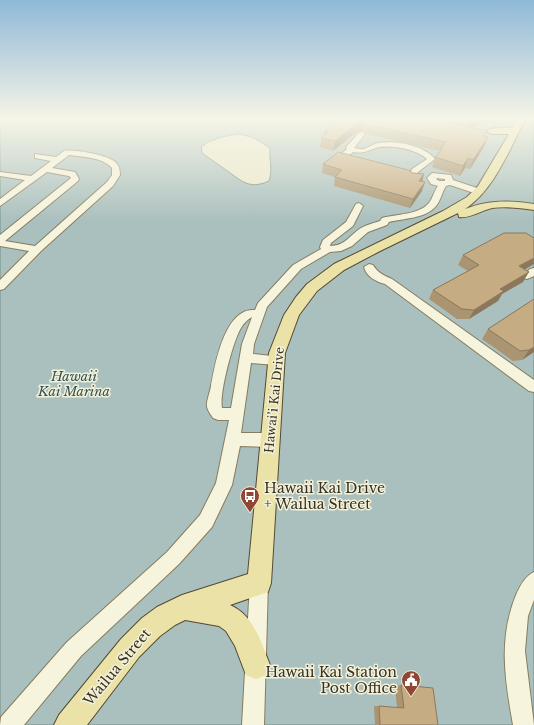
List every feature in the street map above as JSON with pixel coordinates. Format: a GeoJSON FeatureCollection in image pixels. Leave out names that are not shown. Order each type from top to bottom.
{"type":"FeatureCollection","features":[{"type":"Feature","properties":{"kind":"main road"},"geometry":{"type":"LineString","coordinates":[[501,154],[480,192],[534,207]]}},
{"type":"Feature","properties":{"kind":"main road","name":"Hawai’i Kai Drive"},"geometry":{"type":"LineString","coordinates":[[260,583],[276,360],[284,328],[292,312],[302,297],[328,273],[363,262],[421,227],[462,207],[480,192]]}},
{"type":"Feature","properties":{"kind":"main road"},"geometry":{"type":"LineString","coordinates":[[421,227],[453,218],[490,204],[505,203],[534,207]]}},
{"type":"Feature","properties":{"kind":"main road","name":"Wailua Street"},"geometry":{"type":"LineString","coordinates":[[69,725],[136,640],[166,616],[182,608],[260,583]]}},
{"type":"Feature","properties":{"kind":"main road"},"geometry":{"type":"LineString","coordinates":[[182,608],[209,610],[219,612],[233,618],[240,627],[256,665]]}},
{"type":"Feature","properties":{"kind":"street"},"geometry":{"type":"LineString","coordinates":[[1,201],[66,154]]}},
{"type":"Feature","properties":{"kind":"street"},"geometry":{"type":"LineString","coordinates":[[0,286],[37,250],[110,184],[116,174],[116,168],[112,163],[96,157],[73,154]]}},
{"type":"Feature","properties":{"kind":"street"},"geometry":{"type":"LineString","coordinates":[[8,725],[74,649],[173,558],[206,521],[224,485],[248,344],[262,306],[297,267],[328,249],[337,249],[349,244],[362,233],[384,222],[403,218],[404,216],[429,207],[434,203],[437,193],[446,183],[448,177],[412,177],[431,159],[427,154]]}},
{"type":"Feature","properties":{"kind":"street"},"geometry":{"type":"LineString","coordinates":[[38,156],[58,160]]}},
{"type":"Feature","properties":{"kind":"street"},"geometry":{"type":"LineString","coordinates":[[420,168],[434,178],[437,193]]}},
{"type":"Feature","properties":{"kind":"street"},"geometry":{"type":"LineString","coordinates":[[0,242],[75,179],[72,174],[45,170]]}},
{"type":"Feature","properties":{"kind":"street"},"geometry":{"type":"LineString","coordinates":[[0,174],[32,179]]}},
{"type":"Feature","properties":{"kind":"street"},"geometry":{"type":"LineString","coordinates":[[446,183],[480,192]]}},
{"type":"Feature","properties":{"kind":"street"},"geometry":{"type":"LineString","coordinates":[[328,249],[325,247],[326,242],[350,224],[359,206]]}},
{"type":"Feature","properties":{"kind":"street"},"geometry":{"type":"LineString","coordinates":[[347,227],[362,233]]}},
{"type":"Feature","properties":{"kind":"street"},"geometry":{"type":"LineString","coordinates":[[0,242],[37,250]]}},
{"type":"Feature","properties":{"kind":"street"},"geometry":{"type":"LineString","coordinates":[[363,262],[370,271],[383,280],[388,281],[534,387]]}},
{"type":"Feature","properties":{"kind":"street"},"geometry":{"type":"LineString","coordinates":[[237,414],[218,414],[214,407],[223,356],[237,321],[249,312],[259,314]]}},
{"type":"Feature","properties":{"kind":"street"},"geometry":{"type":"LineString","coordinates":[[246,358],[276,360]]}},
{"type":"Feature","properties":{"kind":"street"},"geometry":{"type":"LineString","coordinates":[[233,439],[270,440]]}},
{"type":"Feature","properties":{"kind":"street"},"geometry":{"type":"LineString","coordinates":[[524,725],[516,679],[514,638],[521,605],[534,581]]}},
{"type":"Feature","properties":{"kind":"street","name":"Hawai’i Kai Drive"},"geometry":{"type":"LineString","coordinates":[[253,725],[260,583]]}},
{"type":"Feature","properties":{"kind":"water","name":"Hawaii Kai Marina"},"geometry":{"type":"Polygon","coordinates":[[[0,154],[203,154],[241,181],[256,185],[269,181],[271,173],[270,154],[534,154],[534,725],[0,725],[0,154]]]}},
{"type":"Feature","properties":{"kind":"building"},"geometry":{"type":"Polygon","coordinates":[[[336,154],[345,154],[408,170],[413,173],[424,174],[419,181],[425,182],[413,199],[335,177],[342,170],[323,164],[336,154]]]}},
{"type":"Feature","properties":{"kind":"building"},"geometry":{"type":"Polygon","coordinates":[[[438,154],[477,154],[473,160],[468,158],[463,166],[435,157],[438,154]]]}},
{"type":"Feature","properties":{"kind":"building"},"geometry":{"type":"Polygon","coordinates":[[[504,233],[526,233],[534,238],[534,258],[519,266],[529,272],[500,289],[504,291],[474,310],[462,309],[433,290],[479,265],[463,255],[504,233]]]}},
{"type":"Feature","properties":{"kind":"building"},"geometry":{"type":"Polygon","coordinates":[[[534,299],[534,347],[529,350],[520,351],[488,329],[534,299]]]}},
{"type":"Feature","properties":{"kind":"building","name":"Hawaii Kai Station Post Office"},"geometry":{"type":"Polygon","coordinates":[[[401,685],[433,688],[438,725],[380,725],[379,706],[404,708],[401,685]]]}},
{"type":"Feature","properties":{"kind":"place","name":"Hawaii Kai Drive + Wailua Street"},"geometry":{"type":"Point","coordinates":[250,513]}},
{"type":"Feature","properties":{"kind":"place","name":"Hawaii Kai Station Post Office"},"geometry":{"type":"Point","coordinates":[411,697]}}]}
